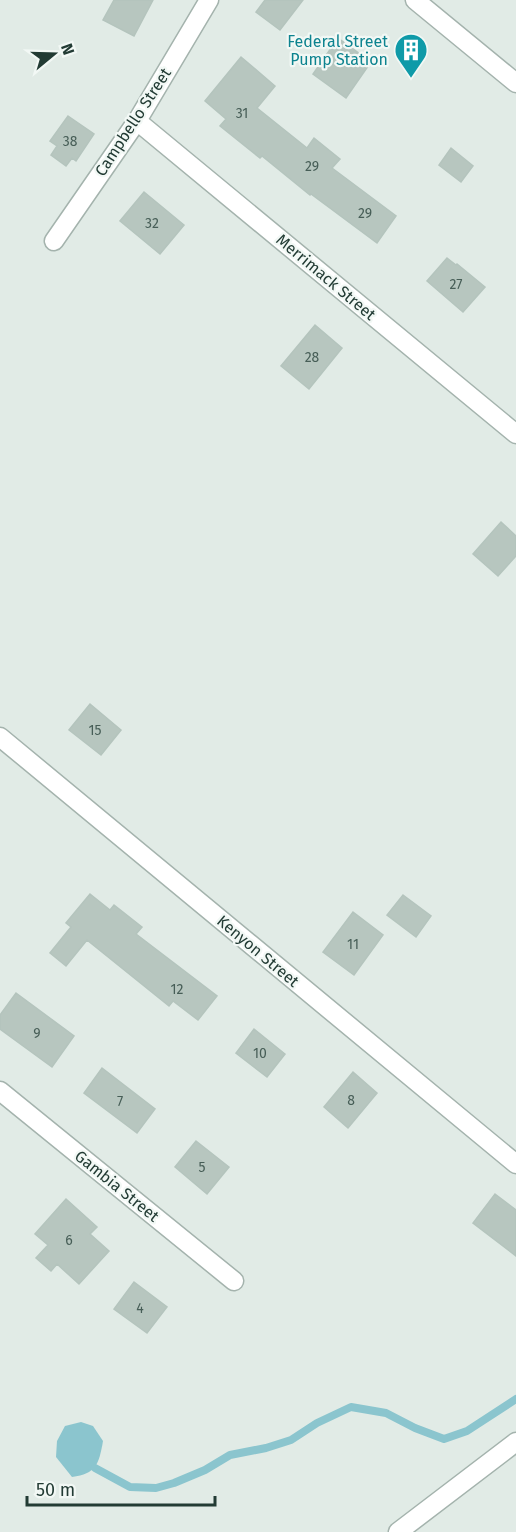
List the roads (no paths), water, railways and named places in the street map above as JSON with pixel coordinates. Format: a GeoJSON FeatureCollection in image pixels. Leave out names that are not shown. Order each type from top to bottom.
{"type":"FeatureCollection","features":[{"type":"Feature","properties":{"kind":"street","name":"Campbello Street"},"geometry":{"type":"LineString","coordinates":[[54,241],[136,121],[209,0]]}},
{"type":"Feature","properties":{"kind":"street"},"geometry":{"type":"LineString","coordinates":[[415,0],[516,83]]}},
{"type":"Feature","properties":{"kind":"street","name":"Merrimack Street"},"geometry":{"type":"LineString","coordinates":[[136,121],[516,434]]}},
{"type":"Feature","properties":{"kind":"street","name":"Kenyon Street"},"geometry":{"type":"LineString","coordinates":[[0,737],[516,1164]]}},
{"type":"Feature","properties":{"kind":"street","name":"Gambia Street"},"geometry":{"type":"LineString","coordinates":[[0,1091],[234,1281]]}},
{"type":"Feature","properties":{"kind":"street"},"geometry":{"type":"LineString","coordinates":[[399,1532],[516,1442]]}},
{"type":"Feature","properties":{"kind":"water"},"geometry":{"type":"Polygon","coordinates":[[[81,1422],[93,1426],[103,1441],[95,1466],[80,1476],[72,1477],[56,1457],[57,1441],[65,1426],[81,1422]]]}},
{"type":"Feature","properties":{"kind":"waterway"},"geometry":{"type":"LineString","coordinates":[[95,1468],[130,1487],[156,1488],[205,1470],[230,1455],[291,1440],[317,1423],[351,1407],[386,1413],[415,1428],[444,1439],[467,1431],[516,1399]]}},
{"type":"Feature","properties":{"kind":"place","name":"Federal Street Pump Station"},"geometry":{"type":"Point","coordinates":[411,79]}}]}
